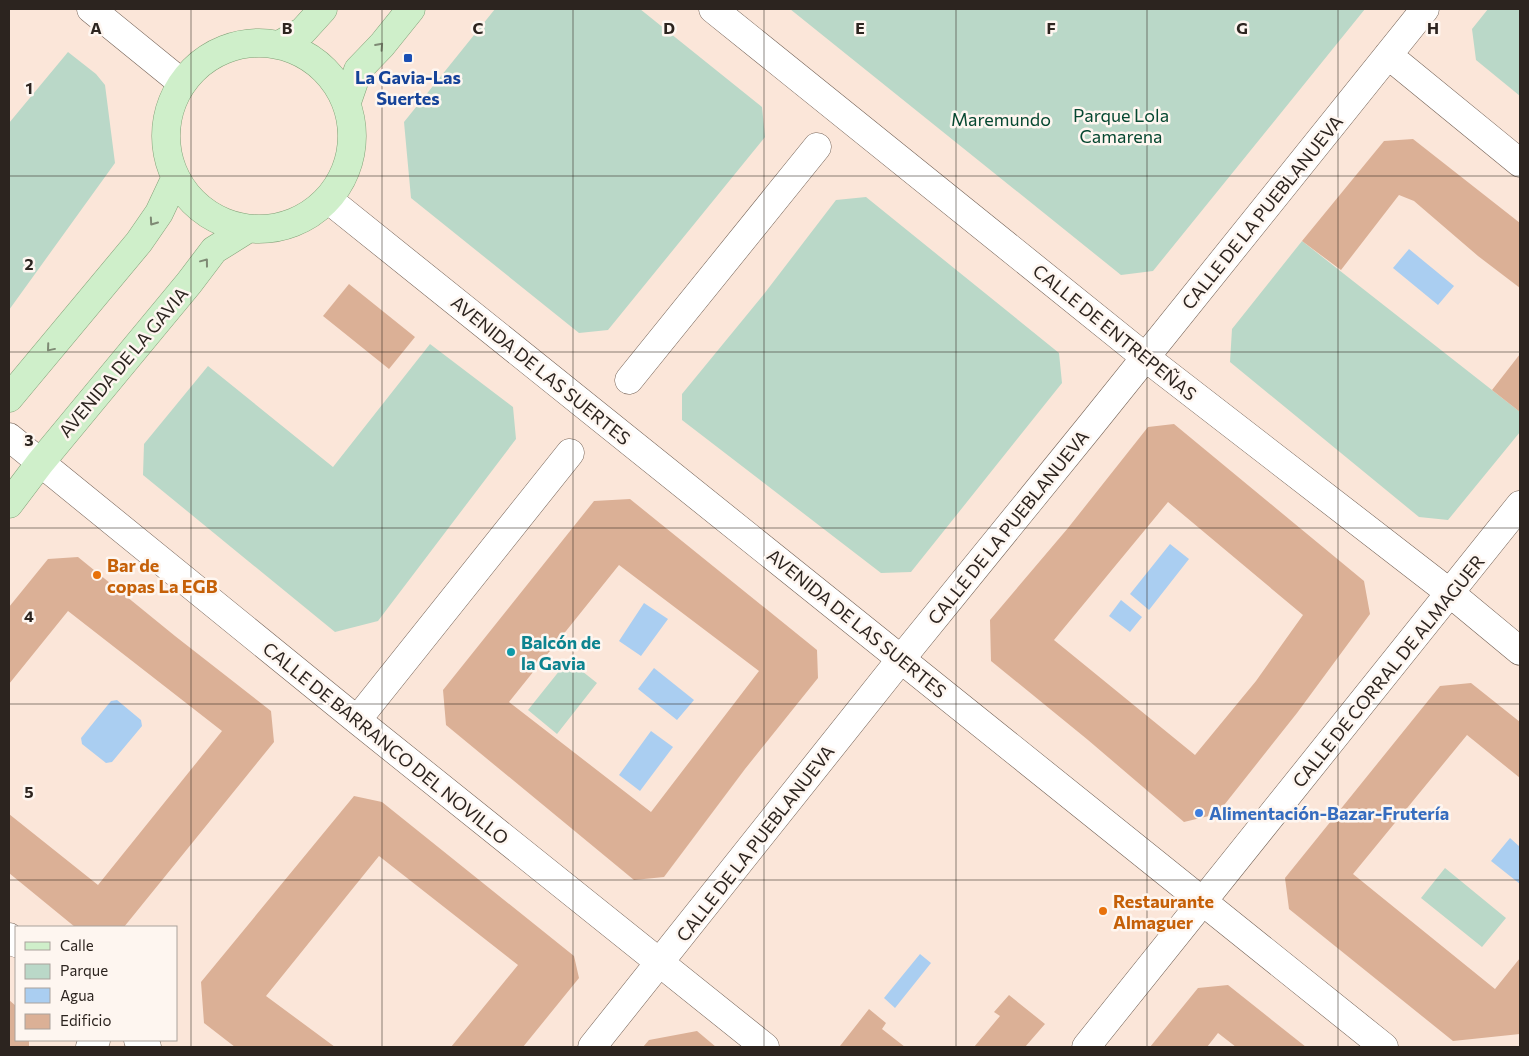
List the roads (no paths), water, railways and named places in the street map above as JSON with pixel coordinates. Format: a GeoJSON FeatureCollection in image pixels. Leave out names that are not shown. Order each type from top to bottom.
{"type":"FeatureCollection","features":[{"type":"Feature","properties":{"kind":"main road"},"geometry":{"type":"LineString","coordinates":[[279,45],[303,31],[324,9]]}},
{"type":"Feature","properties":{"kind":"main road"},"geometry":{"type":"LineString","coordinates":[[347,102],[358,70],[382,45],[411,9]]}},
{"type":"Feature","properties":{"kind":"main road"},"geometry":{"type":"LineString","coordinates":[[246,44],[279,45],[304,54],[330,74],[347,102],[352,119],[352,152],[342,183],[329,200],[303,220],[278,229],[246,230],[222,223],[195,205],[175,179],[165,132],[172,100],[182,83],[198,65],[224,49],[246,44]]}},
{"type":"Feature","properties":{"kind":"main road"},"geometry":{"type":"LineString","coordinates":[[9,398],[139,242],[159,213],[175,179]]}},
{"type":"Feature","properties":{"kind":"main road","name":"AVENIDA DE LA GAVIA"},"geometry":{"type":"LineString","coordinates":[[9,504],[40,463],[189,283],[214,250],[246,230]]}},
{"type":"Feature","properties":{"kind":"street"},"geometry":{"type":"LineString","coordinates":[[91,9],[182,83]]}},
{"type":"Feature","properties":{"kind":"street","name":"CALLE DE ENTREPEÑAS"},"geometry":{"type":"LineString","coordinates":[[713,9],[1145,357],[1450,593],[1520,651]]}},
{"type":"Feature","properties":{"kind":"street","name":"CALLE DE LA PUEBLANUEVA"},"geometry":{"type":"LineString","coordinates":[[592,1047],[901,659],[1425,9]]}},
{"type":"Feature","properties":{"kind":"street"},"geometry":{"type":"LineString","coordinates":[[1388,55],[1520,163]]}},
{"type":"Feature","properties":{"kind":"street"},"geometry":{"type":"LineString","coordinates":[[630,380],[817,147]]}},
{"type":"Feature","properties":{"kind":"street","name":"AVENIDA DE LAS SUERTES"},"geometry":{"type":"LineString","coordinates":[[329,200],[1384,1047]]}},
{"type":"Feature","properties":{"kind":"street","name":"CALLE DE BARRANCO DEL NOVILLO"},"geometry":{"type":"LineString","coordinates":[[9,437],[357,720],[765,1047]]}},
{"type":"Feature","properties":{"kind":"street"},"geometry":{"type":"LineString","coordinates":[[357,720],[570,453]]}},
{"type":"Feature","properties":{"kind":"street","name":"CALLE DE CORRAL DE ALMAGUER"},"geometry":{"type":"LineString","coordinates":[[1086,1047],[1520,505]]}},
{"type":"Feature","properties":{"kind":"water"},"geometry":{"type":"Polygon","coordinates":[[[1409,249],[1454,286],[1438,305],[1393,268],[1409,249]]]}},
{"type":"Feature","properties":{"kind":"water"},"geometry":{"type":"Polygon","coordinates":[[[1170,544],[1189,559],[1149,610],[1130,594],[1170,544]]]}},
{"type":"Feature","properties":{"kind":"water"},"geometry":{"type":"Polygon","coordinates":[[[1121,600],[1142,617],[1130,632],[1109,616],[1121,600]]]}},
{"type":"Feature","properties":{"kind":"water"},"geometry":{"type":"Polygon","coordinates":[[[644,603],[668,619],[641,656],[619,641],[644,603]]]}},
{"type":"Feature","properties":{"kind":"water"},"geometry":{"type":"Polygon","coordinates":[[[654,668],[694,700],[677,720],[638,689],[654,668]]]}},
{"type":"Feature","properties":{"kind":"water"},"geometry":{"type":"Polygon","coordinates":[[[117,700],[141,720],[142,726],[112,762],[106,763],[82,744],[81,738],[111,701],[117,700]]]}},
{"type":"Feature","properties":{"kind":"water"},"geometry":{"type":"Polygon","coordinates":[[[651,731],[673,747],[640,791],[619,775],[651,731]]]}},
{"type":"Feature","properties":{"kind":"water"},"geometry":{"type":"Polygon","coordinates":[[[1510,838],[1520,847],[1520,884],[1491,861],[1510,838]]]}},
{"type":"Feature","properties":{"kind":"water"},"geometry":{"type":"Polygon","coordinates":[[[920,954],[931,963],[895,1008],[884,998],[920,954]]]}},
{"type":"Feature","properties":{"kind":"place","name":"La Gavia-Las Suertes"},"geometry":{"type":"Point","coordinates":[408,58]}},
{"type":"Feature","properties":{"kind":"place","name":"Bar de copas La EGB"},"geometry":{"type":"Point","coordinates":[97,575]}},
{"type":"Feature","properties":{"kind":"place","name":"Balcón de la Gavia"},"geometry":{"type":"Point","coordinates":[511,652]}},
{"type":"Feature","properties":{"kind":"place","name":"Alimentación-Bazar-Frutería"},"geometry":{"type":"Point","coordinates":[1199,813]}},
{"type":"Feature","properties":{"kind":"place","name":"Restaurante Almaguer"},"geometry":{"type":"Point","coordinates":[1103,911]}},
{"type":"Feature","properties":{"kind":"park label","name":"Maremundo"},"geometry":{"type":"Point","coordinates":[1001,119]}},
{"type":"Feature","properties":{"kind":"park label","name":"Parque Lola Camarena"},"geometry":{"type":"Point","coordinates":[1121,125]}}]}
